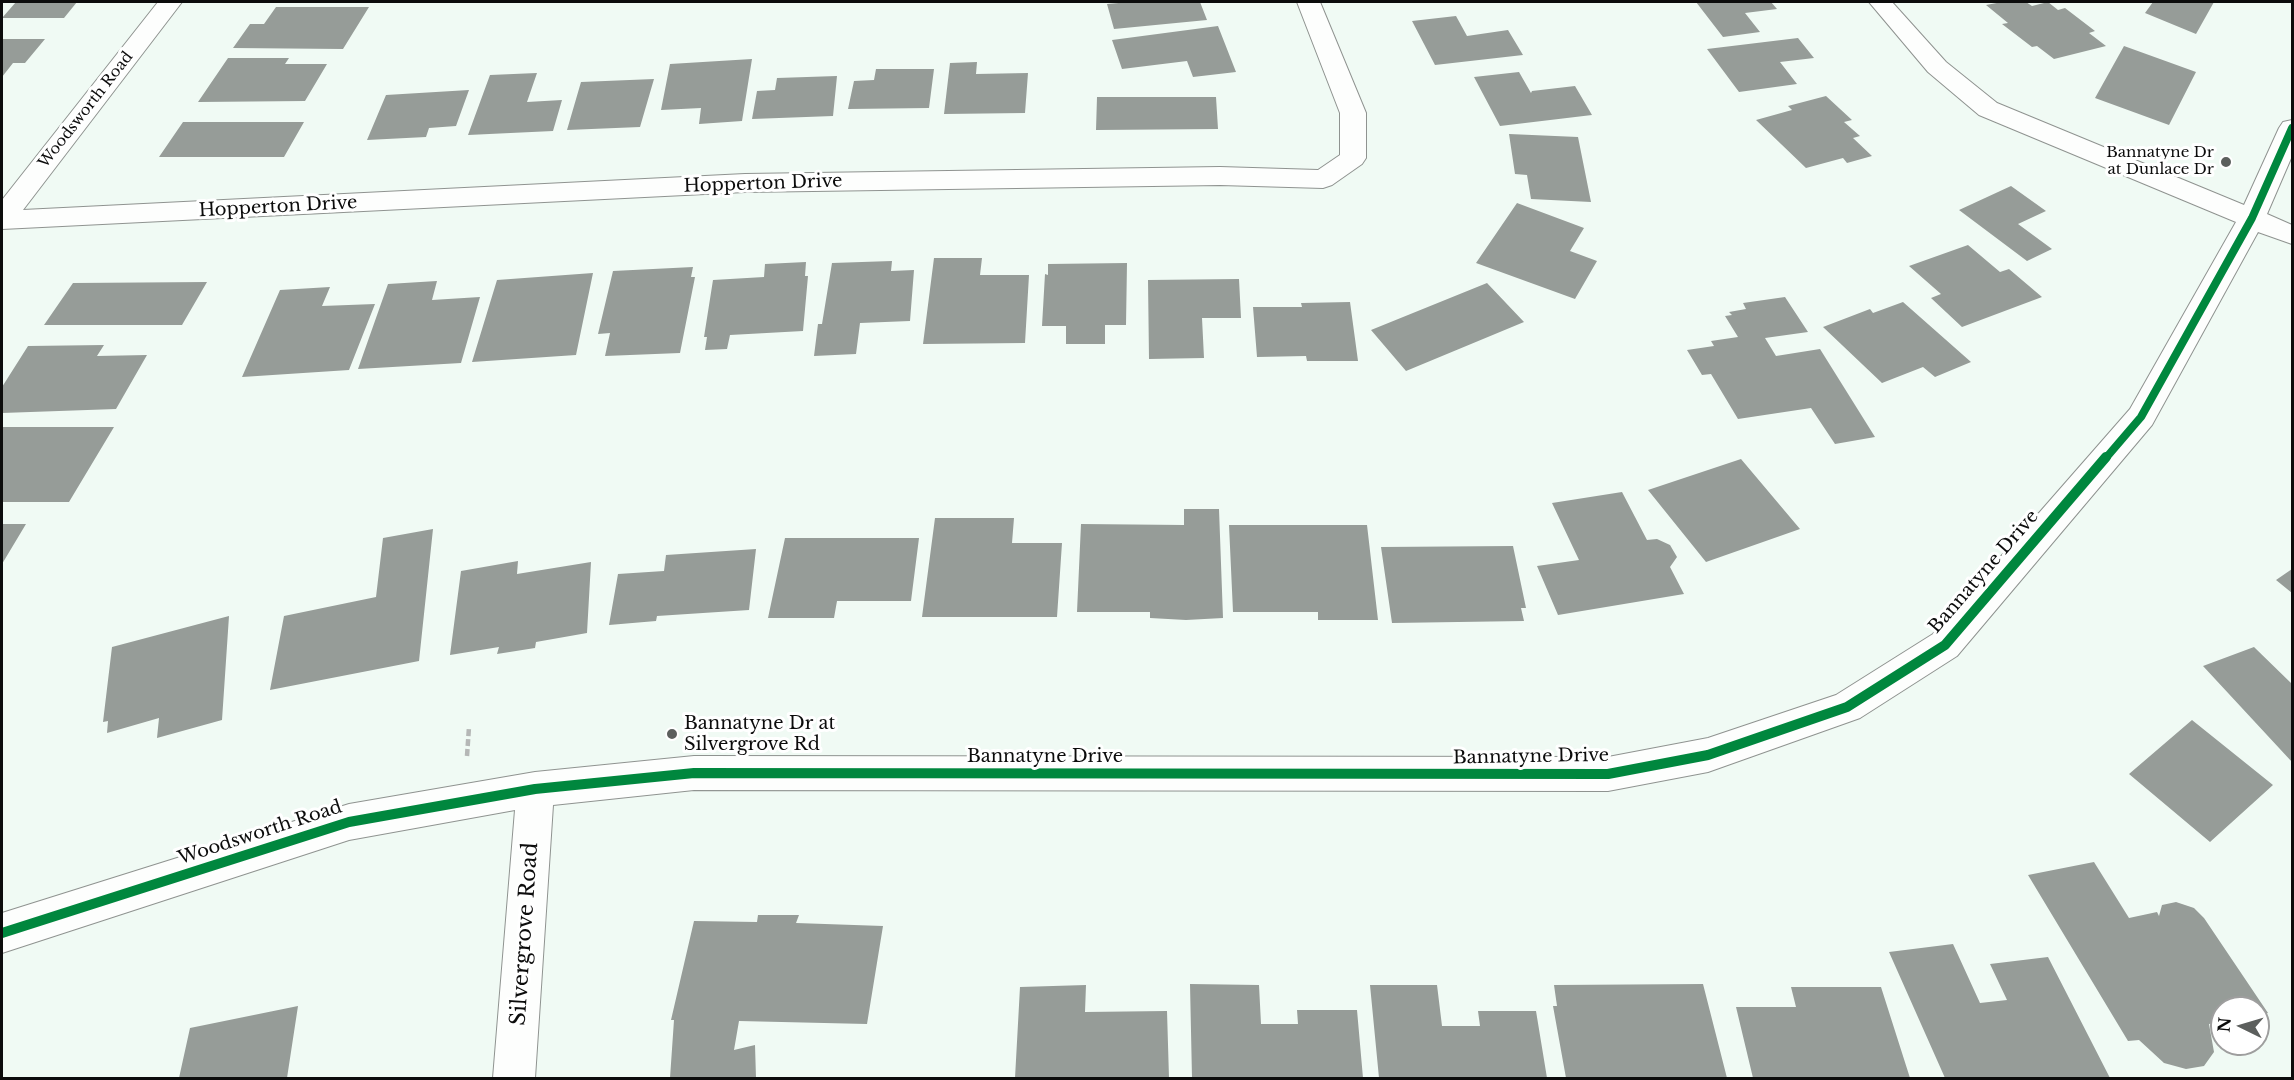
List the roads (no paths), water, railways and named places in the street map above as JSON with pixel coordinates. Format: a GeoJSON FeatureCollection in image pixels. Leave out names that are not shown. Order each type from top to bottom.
{"type":"FeatureCollection","features":[{"type":"Feature","properties":{"kind":"street","name":"Woodsworth Road"},"geometry":{"type":"LineString","coordinates":[[2,219],[170,2]]}},
{"type":"Feature","properties":{"kind":"street","name":"Hopperton Drive"},"geometry":{"type":"LineString","coordinates":[[2,219],[745,183],[1220,176],[1323,179],[1353,158],[1353,113],[1308,2]]}},
{"type":"Feature","properties":{"kind":"street"},"geometry":{"type":"LineString","coordinates":[[1880,2],[1937,67],[1988,109],[2292,235]]}},
{"type":"Feature","properties":{"kind":"street","name":"Bannatyne Drive"},"geometry":{"type":"LineString","coordinates":[[536,789],[694,773],[1608,774],[1708,755],[1846,707],[1945,645],[2141,417],[2252,218],[2292,128]]}},
{"type":"Feature","properties":{"kind":"street","name":"Woodsworth Road"},"geometry":{"type":"LineString","coordinates":[[2,933],[349,822],[536,789]]}},
{"type":"Feature","properties":{"kind":"street","name":"Silvergrove Road"},"geometry":{"type":"LineString","coordinates":[[514,1078],[536,789]]}},
{"type":"Feature","properties":{"kind":"place","name":"Bannatyne Dr at Dunlace Dr"},"geometry":{"type":"Point","coordinates":[2226,162]}},
{"type":"Feature","properties":{"kind":"place","name":"Bannatyne Dr at Silvergrove Rd"},"geometry":{"type":"Point","coordinates":[672,734]}}]}
